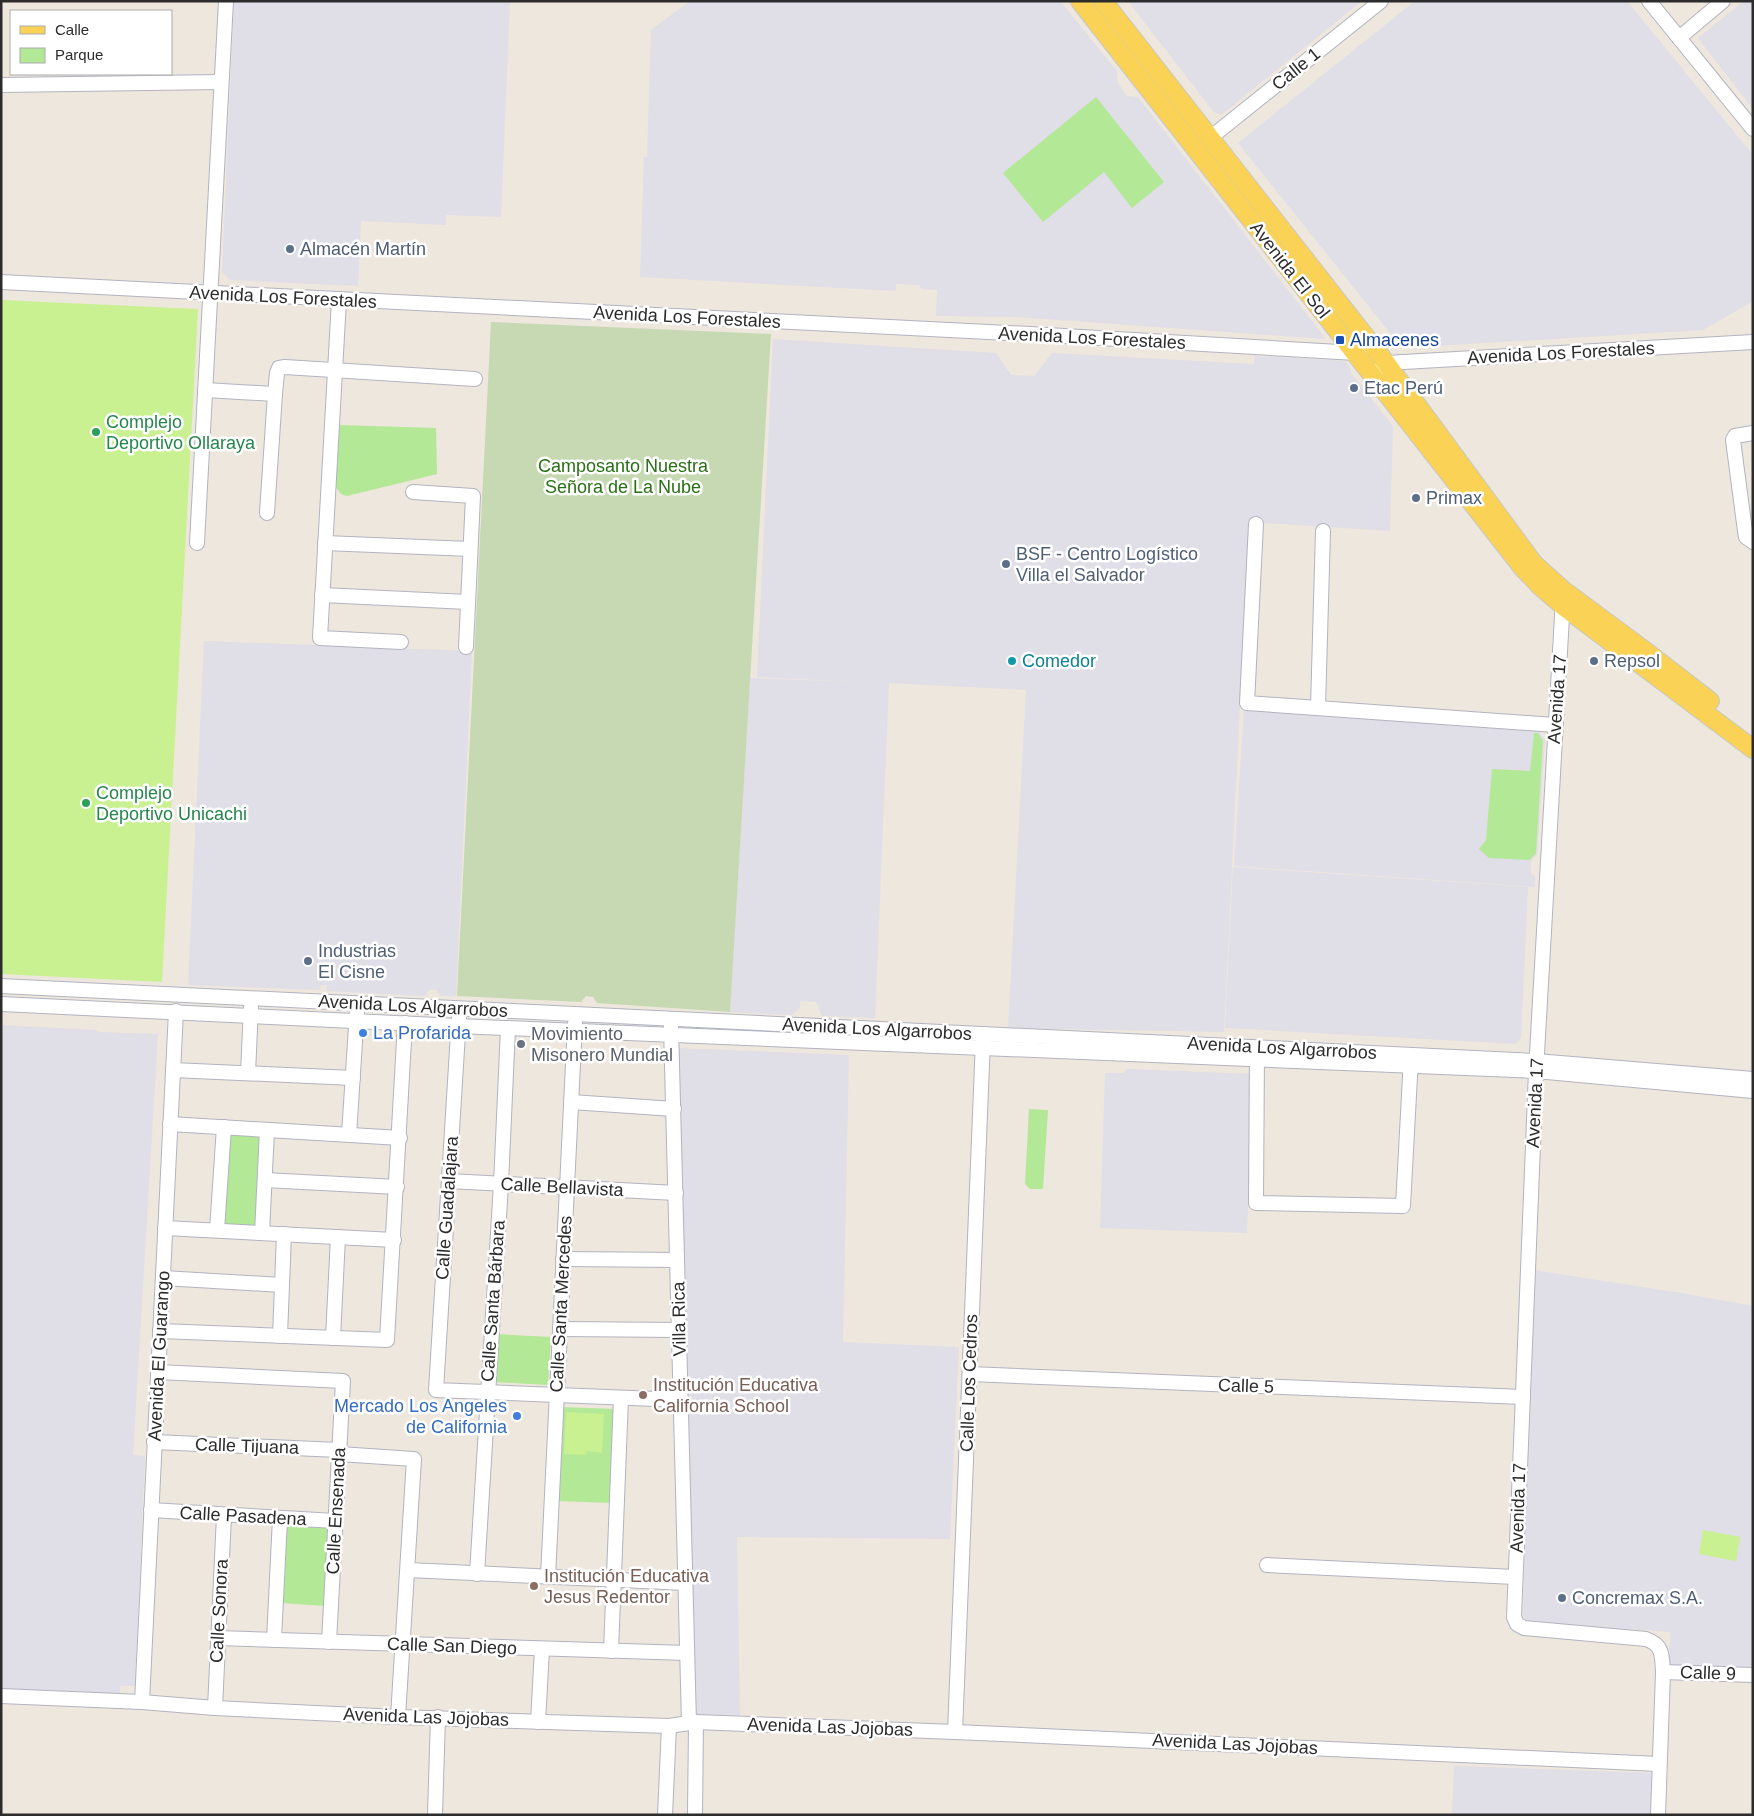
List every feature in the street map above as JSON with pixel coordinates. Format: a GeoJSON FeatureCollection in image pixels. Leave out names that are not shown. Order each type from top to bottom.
{"type":"FeatureCollection","features":[{"type":"Feature","properties":{"kind":"main road","name":"Avenida El Sol"},"geometry":{"type":"LineString","coordinates":[[1080,1],[1522,567],[1541,587],[1563,598],[1644,650],[1753,734]]}},
{"type":"Feature","properties":{"kind":"main road","name":"Avenida El Sol"},"geometry":{"type":"LineString","coordinates":[[1102,1],[1386,363],[1534,564],[1563,598],[1753,749]]}},
{"type":"Feature","properties":{"kind":"street"},"geometry":{"type":"LineString","coordinates":[[197,543],[226,1]]}},
{"type":"Feature","properties":{"kind":"street","name":"Calle 1"},"geometry":{"type":"LineString","coordinates":[[1210,138],[1381,1]]}},
{"type":"Feature","properties":{"kind":"street"},"geometry":{"type":"LineString","coordinates":[[1649,1],[1753,129]]}},
{"type":"Feature","properties":{"kind":"street"},"geometry":{"type":"LineString","coordinates":[[1678,38],[1723,1]]}},
{"type":"Feature","properties":{"kind":"street"},"geometry":{"type":"LineString","coordinates":[[1,84],[222,82]]}},
{"type":"Feature","properties":{"kind":"street","name":"Avenida Los Forestales"},"geometry":{"type":"LineString","coordinates":[[1,282],[1030,334],[1356,353],[1386,363],[1753,342]]}},
{"type":"Feature","properties":{"kind":"street"},"geometry":{"type":"LineString","coordinates":[[339,300],[320,638],[401,642]]}},
{"type":"Feature","properties":{"kind":"street"},"geometry":{"type":"LineString","coordinates":[[1356,353],[1369,341]]}},
{"type":"Feature","properties":{"kind":"street"},"geometry":{"type":"LineString","coordinates":[[1372,374],[1386,363]]}},
{"type":"Feature","properties":{"kind":"street"},"geometry":{"type":"LineString","coordinates":[[267,513],[276,373],[280,368],[475,378]]}},
{"type":"Feature","properties":{"kind":"street"},"geometry":{"type":"LineString","coordinates":[[205,390],[275,394]]}},
{"type":"Feature","properties":{"kind":"street"},"geometry":{"type":"LineString","coordinates":[[1753,432],[1735,436],[1734,440],[1746,537],[1753,542]]}},
{"type":"Feature","properties":{"kind":"street"},"geometry":{"type":"LineString","coordinates":[[413,492],[473,496],[466,647]]}},
{"type":"Feature","properties":{"kind":"street"},"geometry":{"type":"LineString","coordinates":[[1256,524],[1247,702],[1555,725]]}},
{"type":"Feature","properties":{"kind":"street"},"geometry":{"type":"LineString","coordinates":[[1318,707],[1323,531]]}},
{"type":"Feature","properties":{"kind":"street"},"geometry":{"type":"LineString","coordinates":[[325,543],[470,549]]}},
{"type":"Feature","properties":{"kind":"street"},"geometry":{"type":"LineString","coordinates":[[322,595],[468,602]]}},
{"type":"Feature","properties":{"kind":"street","name":"Avenida 17"},"geometry":{"type":"LineString","coordinates":[[1563,598],[1536,1066],[1514,1617],[1517,1624],[1524,1628],[1646,1639],[1658,1646],[1662,1656],[1663,1672]]}},
{"type":"Feature","properties":{"kind":"street","name":"Avenida Los Algarrobos"},"geometry":{"type":"LineString","coordinates":[[1,986],[671,1018],[983,1041]]}},
{"type":"Feature","properties":{"kind":"street","name":"Avenida El Guarango"},"geometry":{"type":"LineString","coordinates":[[142,1702],[176,995]]}},
{"type":"Feature","properties":{"kind":"street"},"geometry":{"type":"LineString","coordinates":[[248,1073],[252,998]]}},
{"type":"Feature","properties":{"kind":"street"},"geometry":{"type":"LineString","coordinates":[[349,1135],[358,1003]]}},
{"type":"Feature","properties":{"kind":"street","name":"Avenida Los Algarrobos"},"geometry":{"type":"LineString","coordinates":[[1,1004],[672,1035],[983,1041],[1536,1066],[1753,1079]]}},
{"type":"Feature","properties":{"kind":"street","name":"Calle Guadalajara"},"geometry":{"type":"LineString","coordinates":[[459,1008],[436,1390],[488,1392]]}},
{"type":"Feature","properties":{"kind":"street","name":"Calle Santa Mercedes"},"geometry":{"type":"LineString","coordinates":[[548,1577],[576,1014]]}},
{"type":"Feature","properties":{"kind":"street","name":"Villa Rica"},"geometry":{"type":"LineString","coordinates":[[671,1018],[687,1653],[692,1722],[695,1815]]}},
{"type":"Feature","properties":{"kind":"street"},"geometry":{"type":"LineString","coordinates":[[160,1331],[387,1340],[400,1138],[405,1023]]}},
{"type":"Feature","properties":{"kind":"street","name":"Calle Santa Bárbara"},"geometry":{"type":"LineString","coordinates":[[477,1574],[508,1028]]}},
{"type":"Feature","properties":{"kind":"street","name":"Calle Los Cedros"},"geometry":{"type":"LineString","coordinates":[[955,1732],[983,1041]]}},
{"type":"Feature","properties":{"kind":"street"},"geometry":{"type":"LineString","coordinates":[[1257,1053],[1256,1203],[1404,1206],[1411,1060]]}},
{"type":"Feature","properties":{"kind":"street","name":"Avenida Los Algarrobos"},"geometry":{"type":"LineString","coordinates":[[1536,1066],[1753,1091]]}},
{"type":"Feature","properties":{"kind":"street"},"geometry":{"type":"LineString","coordinates":[[173,1070],[353,1078]]}},
{"type":"Feature","properties":{"kind":"street"},"geometry":{"type":"LineString","coordinates":[[571,1102],[674,1109]]}},
{"type":"Feature","properties":{"kind":"street"},"geometry":{"type":"LineString","coordinates":[[170,1124],[400,1138]]}},
{"type":"Feature","properties":{"kind":"street"},"geometry":{"type":"LineString","coordinates":[[217,1230],[224,1128]]}},
{"type":"Feature","properties":{"kind":"street"},"geometry":{"type":"LineString","coordinates":[[262,1233],[267,1130]]}},
{"type":"Feature","properties":{"kind":"street"},"geometry":{"type":"LineString","coordinates":[[265,1180],[397,1187]]}},
{"type":"Feature","properties":{"kind":"street","name":"Calle Bellavista"},"geometry":{"type":"LineString","coordinates":[[449,1181],[676,1193]]}},
{"type":"Feature","properties":{"kind":"street"},"geometry":{"type":"LineString","coordinates":[[165,1228],[394,1240]]}},
{"type":"Feature","properties":{"kind":"street"},"geometry":{"type":"LineString","coordinates":[[280,1336],[284,1234]]}},
{"type":"Feature","properties":{"kind":"street"},"geometry":{"type":"LineString","coordinates":[[333,1338],[338,1237]]}},
{"type":"Feature","properties":{"kind":"street"},"geometry":{"type":"LineString","coordinates":[[564,1259],[677,1260]]}},
{"type":"Feature","properties":{"kind":"street"},"geometry":{"type":"LineString","coordinates":[[163,1278],[282,1285]]}},
{"type":"Feature","properties":{"kind":"street"},"geometry":{"type":"LineString","coordinates":[[560,1329],[679,1330]]}},
{"type":"Feature","properties":{"kind":"street","name":"Calle Ensenada"},"geometry":{"type":"LineString","coordinates":[[158,1372],[343,1381],[329,1642]]}},
{"type":"Feature","properties":{"kind":"street","name":"Calle 5"},"geometry":{"type":"LineString","coordinates":[[970,1374],[1523,1397]]}},
{"type":"Feature","properties":{"kind":"street"},"geometry":{"type":"LineString","coordinates":[[488,1392],[681,1400]]}},
{"type":"Feature","properties":{"kind":"street"},"geometry":{"type":"LineString","coordinates":[[611,1651],[621,1398]]}},
{"type":"Feature","properties":{"kind":"street","name":"Calle Tijuana"},"geometry":{"type":"LineString","coordinates":[[154,1442],[339,1452],[414,1459],[408,1570]]}},
{"type":"Feature","properties":{"kind":"street","name":"Calle Pasadena"},"geometry":{"type":"LineString","coordinates":[[151,1510],[335,1521]]}},
{"type":"Feature","properties":{"kind":"street","name":"Calle Sonora"},"geometry":{"type":"LineString","coordinates":[[214,1708],[224,1514]]}},
{"type":"Feature","properties":{"kind":"street"},"geometry":{"type":"LineString","coordinates":[[274,1640],[280,1518]]}},
{"type":"Feature","properties":{"kind":"street"},"geometry":{"type":"LineString","coordinates":[[1267,1565],[1516,1577]]}},
{"type":"Feature","properties":{"kind":"street"},"geometry":{"type":"LineString","coordinates":[[398,1717],[408,1570],[685,1584]]}},
{"type":"Feature","properties":{"kind":"street","name":"Calle San Diego"},"geometry":{"type":"LineString","coordinates":[[218,1638],[687,1653]]}},
{"type":"Feature","properties":{"kind":"street"},"geometry":{"type":"LineString","coordinates":[[538,1722],[542,1649]]}},
{"type":"Feature","properties":{"kind":"street"},"geometry":{"type":"LineString","coordinates":[[1658,1815],[1663,1672]]}},
{"type":"Feature","properties":{"kind":"street","name":"Calle 9"},"geometry":{"type":"LineString","coordinates":[[1663,1672],[1753,1675]]}},
{"type":"Feature","properties":{"kind":"street","name":"Avenida Las Jojobas"},"geometry":{"type":"LineString","coordinates":[[1,1696],[398,1717],[669,1726],[692,1722],[1659,1764]]}},
{"type":"Feature","properties":{"kind":"street"},"geometry":{"type":"LineString","coordinates":[[436,1815],[438,1718]]}},
{"type":"Feature","properties":{"kind":"street"},"geometry":{"type":"LineString","coordinates":[[666,1815],[669,1726]]}},
{"type":"Feature","properties":{"kind":"shaded area","name":"Almacén Martín"},"geometry":{"type":"Polygon","coordinates":[[[234,1],[510,1],[501,217],[446,215],[446,225],[361,221],[358,286],[230,280],[222,272],[234,1]]]}},
{"type":"Feature","properties":{"kind":"shaded area"},"geometry":{"type":"Polygon","coordinates":[[[690,1],[1060,1],[1117,71],[1118,83],[1127,96],[1138,97],[1326,339],[1017,317],[936,316],[937,290],[922,289],[919,285],[896,284],[896,291],[640,277],[644,157],[647,157],[651,30],[690,1]]]}},
{"type":"Feature","properties":{"kind":"shaded area"},"geometry":{"type":"Polygon","coordinates":[[[1128,1],[1362,1],[1221,115],[1213,111],[1128,1]]]}},
{"type":"Feature","properties":{"kind":"shaded area"},"geometry":{"type":"Polygon","coordinates":[[[1415,1],[1627,1],[1753,155],[1753,301],[1703,330],[1402,348],[1238,143],[1415,1]]]}},
{"type":"Feature","properties":{"kind":"shaded area"},"geometry":{"type":"Polygon","coordinates":[[[1744,1],[1753,1],[1753,109],[1698,38],[1744,1]]]}},
{"type":"Feature","properties":{"kind":"shaded area"},"geometry":{"type":"Polygon","coordinates":[[[773,339],[996,353],[1011,375],[1034,376],[1052,353],[1254,364],[1255,356],[1346,361],[1351,369],[1351,373],[1393,426],[1390,531],[1249,522],[1224,1032],[1008,1028],[1026,690],[889,683],[875,1018],[822,1016],[816,1002],[800,1001],[800,1008],[791,1015],[730,1012],[750,678],[858,682],[757,677],[773,339]]]}},
{"type":"Feature","properties":{"kind":"shaded area","name":"Industrias El Cisne"},"geometry":{"type":"Polygon","coordinates":[[[204,641],[472,651],[456,996],[441,996],[436,990],[430,990],[424,996],[327,991],[327,985],[321,985],[320,990],[188,985],[204,641]]]}},
{"type":"Feature","properties":{"kind":"shaded area"},"geometry":{"type":"Polygon","coordinates":[[[1244,709],[1538,730],[1545,740],[1537,855],[1531,860],[1531,873],[1535,877],[1535,887],[1234,866],[1244,709]]]}},
{"type":"Feature","properties":{"kind":"shaded area"},"geometry":{"type":"Polygon","coordinates":[[[1233,867],[1528,887],[1521,1038],[1516,1044],[1225,1028],[1233,867]]]}},
{"type":"Feature","properties":{"kind":"shaded area"},"geometry":{"type":"Polygon","coordinates":[[[1,1025],[158,1034],[133,1455],[145,1456],[135,1686],[120,1686],[120,1694],[1,1689],[1,1025]]]}},
{"type":"Feature","properties":{"kind":"shaded area"},"geometry":{"type":"Polygon","coordinates":[[[678,1048],[849,1055],[843,1342],[959,1347],[950,1539],[737,1537],[740,1715],[695,1715],[678,1048]]]}},
{"type":"Feature","properties":{"kind":"shaded area"},"geometry":{"type":"Polygon","coordinates":[[[1127,1069],[1253,1074],[1247,1233],[1100,1228],[1105,1073],[1124,1073],[1127,1069]]]}},
{"type":"Feature","properties":{"kind":"shaded area"},"geometry":{"type":"Polygon","coordinates":[[[1533,1270],[1753,1306],[1753,1667],[1669,1665],[1670,1632],[1529,1622],[1523,1616],[1533,1270]]]}},
{"type":"Feature","properties":{"kind":"shaded area"},"geometry":{"type":"Polygon","coordinates":[[[1454,1766],[1653,1773],[1651,1815],[1452,1815],[1454,1766]]]}},
{"type":"Feature","properties":{"kind":"green space"},"geometry":{"type":"Polygon","coordinates":[[[1096,97],[1164,182],[1132,208],[1104,172],[1043,222],[1003,173],[1096,97]]]}},
{"type":"Feature","properties":{"kind":"green space"},"geometry":{"type":"Polygon","coordinates":[[[1,300],[198,309],[162,982],[1,974],[1,300]]]}},
{"type":"Feature","properties":{"kind":"green space","name":"Camposanto Nuestra Señora de La Nube"},"geometry":{"type":"Polygon","coordinates":[[[491,322],[771,334],[730,1012],[597,1003],[593,997],[586,996],[581,1002],[457,996],[491,322]]]}},
{"type":"Feature","properties":{"kind":"green space"},"geometry":{"type":"Polygon","coordinates":[[[339,425],[436,428],[437,474],[347,496],[341,494],[335,486],[339,425]]]}},
{"type":"Feature","properties":{"kind":"green space"},"geometry":{"type":"Polygon","coordinates":[[[1534,733],[1538,733],[1543,741],[1536,854],[1529,860],[1489,858],[1479,849],[1486,840],[1492,769],[1530,771],[1534,733]]]}},
{"type":"Feature","properties":{"kind":"green space"},"geometry":{"type":"Polygon","coordinates":[[[1029,1109],[1048,1110],[1043,1189],[1030,1189],[1025,1184],[1029,1109]]]}},
{"type":"Feature","properties":{"kind":"green space"},"geometry":{"type":"Polygon","coordinates":[[[227,1133],[264,1135],[258,1229],[221,1226],[227,1133]]]}},
{"type":"Feature","properties":{"kind":"green space"},"geometry":{"type":"Polygon","coordinates":[[[496,1334],[551,1337],[548,1385],[494,1382],[496,1334]]]}},
{"type":"Feature","properties":{"kind":"green space"},"geometry":{"type":"Polygon","coordinates":[[[560,1407],[617,1409],[613,1503],[556,1501],[560,1407]]]}},
{"type":"Feature","properties":{"kind":"green space"},"geometry":{"type":"Polygon","coordinates":[[[566,1412],[604,1414],[602,1453],[587,1451],[586,1455],[564,1454],[566,1412]]]}},
{"type":"Feature","properties":{"kind":"green space"},"geometry":{"type":"Polygon","coordinates":[[[285,1523],[331,1526],[326,1606],[280,1603],[285,1523]]]}},
{"type":"Feature","properties":{"kind":"green space"},"geometry":{"type":"Polygon","coordinates":[[[1703,1530],[1740,1537],[1736,1561],[1699,1554],[1703,1530]]]}},
{"type":"Feature","properties":{"kind":"place","name":"Almacén Martín"},"geometry":{"type":"Point","coordinates":[290,249]}},
{"type":"Feature","properties":{"kind":"place","name":"Almacenes"},"geometry":{"type":"Point","coordinates":[1340,340]}},
{"type":"Feature","properties":{"kind":"place","name":"Etac Perú"},"geometry":{"type":"Point","coordinates":[1354,388]}},
{"type":"Feature","properties":{"kind":"place","name":"Complejo Deportivo Ollaraya"},"geometry":{"type":"Point","coordinates":[96,432]}},
{"type":"Feature","properties":{"kind":"place","name":"Primax"},"geometry":{"type":"Point","coordinates":[1416,498]}},
{"type":"Feature","properties":{"kind":"place","name":"BSF - Centro Logístico Villa el Salvador"},"geometry":{"type":"Point","coordinates":[1006,564]}},
{"type":"Feature","properties":{"kind":"place","name":"Comedor"},"geometry":{"type":"Point","coordinates":[1012,661]}},
{"type":"Feature","properties":{"kind":"place","name":"Repsol"},"geometry":{"type":"Point","coordinates":[1594,661]}},
{"type":"Feature","properties":{"kind":"place","name":"Complejo Deportivo Unicachi"},"geometry":{"type":"Point","coordinates":[86,803]}},
{"type":"Feature","properties":{"kind":"place","name":"Industrias El Cisne"},"geometry":{"type":"Point","coordinates":[308,961]}},
{"type":"Feature","properties":{"kind":"place","name":"La Profarida"},"geometry":{"type":"Point","coordinates":[363,1033]}},
{"type":"Feature","properties":{"kind":"place","name":"Movimiento Misonero Mundial"},"geometry":{"type":"Point","coordinates":[521,1044]}},
{"type":"Feature","properties":{"kind":"place","name":"Institución Educativa California School"},"geometry":{"type":"Point","coordinates":[643,1395]}},
{"type":"Feature","properties":{"kind":"place","name":"Mercado Los Angeles de California"},"geometry":{"type":"Point","coordinates":[517,1416]}},
{"type":"Feature","properties":{"kind":"place","name":"Institución Educativa Jesus Redentor"},"geometry":{"type":"Point","coordinates":[534,1586]}},
{"type":"Feature","properties":{"kind":"place","name":"Concremax S.A."},"geometry":{"type":"Point","coordinates":[1562,1598]}}]}
